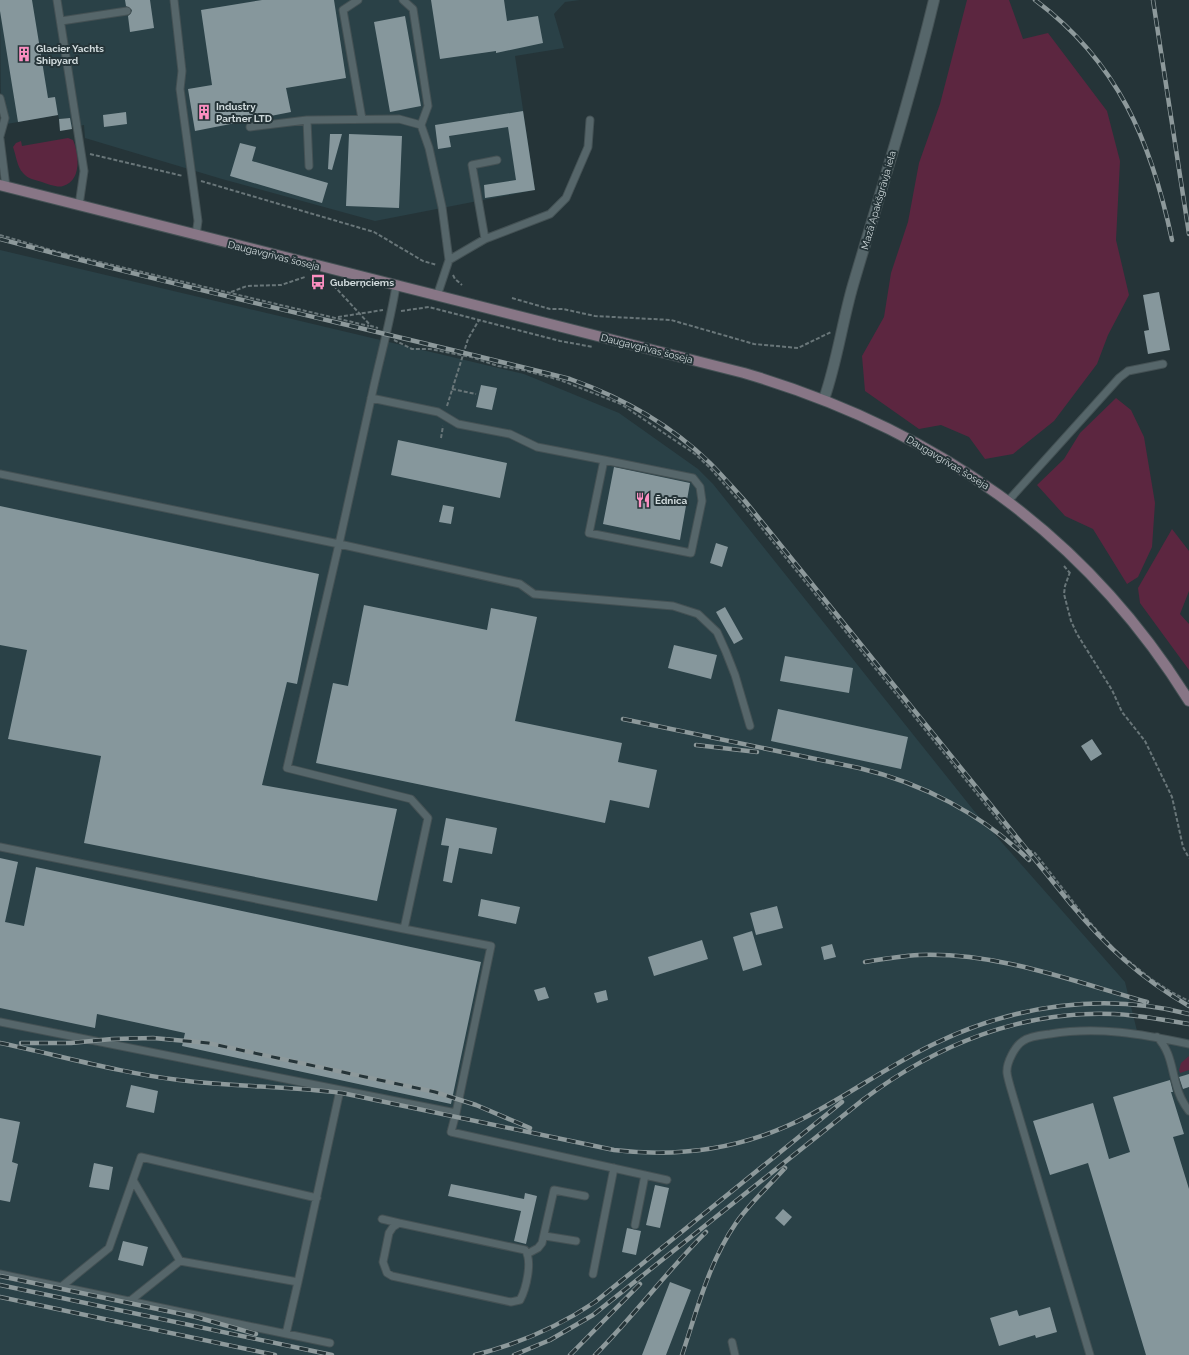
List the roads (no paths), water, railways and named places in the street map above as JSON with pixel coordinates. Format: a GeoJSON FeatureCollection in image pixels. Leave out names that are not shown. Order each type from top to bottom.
{"type":"FeatureCollection","features":[{"type":"Feature","properties":{"kind":"main road","name":"Daugavgrīvas šoseja"},"geometry":{"type":"LineString","coordinates":[[3,186],[744,373],[824,399],[866,417],[953,463],[1008,501],[1076,558],[1136,625],[1165,664],[1189,701]]}},
{"type":"Feature","properties":{"kind":"street","name":"Mazā Apakšgrāvja iela"},"geometry":{"type":"LineString","coordinates":[[824,399],[832,376],[850,296],[923,44],[934,0]]}},
{"type":"Feature","properties":{"kind":"lane"},"geometry":{"type":"LineString","coordinates":[[57,0],[84,171],[78,205]]}},
{"type":"Feature","properties":{"kind":"lane"},"geometry":{"type":"LineString","coordinates":[[174,0],[182,71],[180,89],[198,221],[196,235]]}},
{"type":"Feature","properties":{"kind":"lane"},"geometry":{"type":"LineString","coordinates":[[358,0],[343,10],[362,119]]}},
{"type":"Feature","properties":{"kind":"lane"},"geometry":{"type":"LineString","coordinates":[[403,0],[413,9],[428,106],[421,125],[429,148],[442,207],[449,260],[437,296]]}},
{"type":"Feature","properties":{"kind":"lane"},"geometry":{"type":"LineString","coordinates":[[61,21],[127,10]]}},
{"type":"Feature","properties":{"kind":"lane"},"geometry":{"type":"LineString","coordinates":[[0,98],[5,118],[0,137],[3,186]]}},
{"type":"Feature","properties":{"kind":"lane"},"geometry":{"type":"LineString","coordinates":[[250,127],[307,120],[399,118],[421,125]]}},
{"type":"Feature","properties":{"kind":"lane"},"geometry":{"type":"LineString","coordinates":[[307,120],[309,166]]}},
{"type":"Feature","properties":{"kind":"lane"},"geometry":{"type":"LineString","coordinates":[[449,260],[485,239],[550,214],[566,198],[588,147],[590,120]]}},
{"type":"Feature","properties":{"kind":"lane"},"geometry":{"type":"LineString","coordinates":[[485,239],[472,164],[497,160]]}},
{"type":"Feature","properties":{"kind":"lane"},"geometry":{"type":"LineString","coordinates":[[396,286],[392,312],[371,398],[358,467],[338,544],[287,768],[412,799],[428,818],[404,929]]}},
{"type":"Feature","properties":{"kind":"lane"},"geometry":{"type":"LineString","coordinates":[[1008,501],[1119,378],[1128,371],[1163,364]]}},
{"type":"Feature","properties":{"kind":"lane"},"geometry":{"type":"LineString","coordinates":[[371,398],[438,412],[458,424],[510,434],[537,447],[604,460],[693,478],[700,486],[702,501],[691,553],[589,533],[604,460]]}},
{"type":"Feature","properties":{"kind":"lane"},"geometry":{"type":"LineString","coordinates":[[0,474],[338,544],[520,584],[534,594],[673,606],[698,614],[716,632],[726,652],[735,675],[750,726]]}},
{"type":"Feature","properties":{"kind":"lane"},"geometry":{"type":"LineString","coordinates":[[0,847],[491,946],[452,1132],[667,1180]]}},
{"type":"Feature","properties":{"kind":"lane"},"geometry":{"type":"LineString","coordinates":[[0,1022],[456,1114]]}},
{"type":"Feature","properties":{"kind":"lane"},"geometry":{"type":"LineString","coordinates":[[1090,1355],[1007,1071],[1016,1048],[1024,1040],[1040,1035],[1064,1032],[1103,1031],[1137,1033],[1189,1044]]}},
{"type":"Feature","properties":{"kind":"lane"},"geometry":{"type":"LineString","coordinates":[[1157,1037],[1164,1044],[1171,1058],[1180,1098],[1189,1111]]}},
{"type":"Feature","properties":{"kind":"lane"},"geometry":{"type":"LineString","coordinates":[[286,1334],[340,1090]]}},
{"type":"Feature","properties":{"kind":"lane"},"geometry":{"type":"LineString","coordinates":[[60,1287],[108,1248],[141,1157],[317,1198]]}},
{"type":"Feature","properties":{"kind":"lane"},"geometry":{"type":"LineString","coordinates":[[593,1274],[614,1168]]}},
{"type":"Feature","properties":{"kind":"lane"},"geometry":{"type":"LineString","coordinates":[[635,1225],[645,1175]]}},
{"type":"Feature","properties":{"kind":"lane"},"geometry":{"type":"LineString","coordinates":[[133,1180],[180,1261]]}},
{"type":"Feature","properties":{"kind":"lane"},"geometry":{"type":"LineString","coordinates":[[527,1254],[538,1248],[545,1236],[554,1190],[585,1196]]}},
{"type":"Feature","properties":{"kind":"lane"},"geometry":{"type":"LineString","coordinates":[[382,1219],[520,1248],[527,1254],[529,1264],[522,1297],[516,1302],[392,1276],[387,1273],[383,1262],[389,1233],[393,1227],[400,1223]]}},
{"type":"Feature","properties":{"kind":"lane"},"geometry":{"type":"LineString","coordinates":[[545,1236],[576,1241]]}},
{"type":"Feature","properties":{"kind":"lane"},"geometry":{"type":"LineString","coordinates":[[130,1301],[180,1261],[298,1282]]}},
{"type":"Feature","properties":{"kind":"lane"},"geometry":{"type":"LineString","coordinates":[[0,1274],[330,1343]]}},
{"type":"Feature","properties":{"kind":"lane"},"geometry":{"type":"LineString","coordinates":[[732,1342],[735,1355]]}},
{"type":"Feature","properties":{"kind":"railway"},"geometry":{"type":"LineString","coordinates":[[1035,0],[1064,24],[1088,50],[1109,77],[1127,106],[1153,169],[1172,240]]}},
{"type":"Feature","properties":{"kind":"railway"},"geometry":{"type":"LineString","coordinates":[[1153,0],[1189,234]]}},
{"type":"Feature","properties":{"kind":"railway"},"geometry":{"type":"LineString","coordinates":[[0,239],[142,276],[570,379],[608,394],[662,424],[695,449],[745,501],[1083,919],[1139,972],[1189,1006]]}},
{"type":"Feature","properties":{"kind":"railway"},"geometry":{"type":"LineString","coordinates":[[623,719],[859,768],[906,782],[950,802],[971,815],[1011,843],[1029,860]]}},
{"type":"Feature","properties":{"kind":"railway"},"geometry":{"type":"LineString","coordinates":[[696,745],[757,752]]}},
{"type":"Feature","properties":{"kind":"railway"},"geometry":{"type":"LineString","coordinates":[[865,962],[919,955],[948,955],[977,958],[1006,963],[1063,977],[1147,1002]]}},
{"type":"Feature","properties":{"kind":"railway"},"geometry":{"type":"LineString","coordinates":[[0,1043],[157,1077],[220,1084],[342,1093],[614,1150],[664,1153],[713,1148],[737,1143],[783,1128],[822,1108],[919,1051],[966,1030],[997,1019],[1028,1011],[1092,1003],[1157,1007],[1189,1014]]}},
{"type":"Feature","properties":{"kind":"railway"},"geometry":{"type":"LineString","coordinates":[[514,1355],[550,1340],[593,1315],[864,1099],[920,1062],[950,1047],[1013,1025],[1046,1018],[1080,1014],[1114,1014],[1189,1024]]}},
{"type":"Feature","properties":{"kind":"railway"},"geometry":{"type":"LineString","coordinates":[[21,1043],[71,1043],[112,1039],[153,1038],[208,1043],[435,1092],[476,1105],[530,1128]]}},
{"type":"Feature","properties":{"kind":"railway"},"geometry":{"type":"LineString","coordinates":[[475,1355],[507,1346],[537,1334],[567,1319],[595,1302],[842,1102]]}},
{"type":"Feature","properties":{"kind":"railway"},"geometry":{"type":"LineString","coordinates":[[682,1355],[704,1287],[718,1254],[736,1223],[747,1208],[785,1168]]}},
{"type":"Feature","properties":{"kind":"railway"},"geometry":{"type":"LineString","coordinates":[[595,1355],[706,1232]]}},
{"type":"Feature","properties":{"kind":"railway"},"geometry":{"type":"LineString","coordinates":[[0,1276],[196,1317],[256,1334]]}},
{"type":"Feature","properties":{"kind":"railway"},"geometry":{"type":"LineString","coordinates":[[570,1355],[640,1284]]}},
{"type":"Feature","properties":{"kind":"railway"},"geometry":{"type":"LineString","coordinates":[[0,1285],[332,1355]]}},
{"type":"Feature","properties":{"kind":"railway"},"geometry":{"type":"LineString","coordinates":[[0,1297],[275,1355]]}},
{"type":"Feature","properties":{"kind":"place","name":"Glacier Yachts Shipyard"},"geometry":{"type":"Point","coordinates":[24,54]}},
{"type":"Feature","properties":{"kind":"place","name":"Industry Partner LTD"},"geometry":{"type":"Point","coordinates":[204,112]}},
{"type":"Feature","properties":{"kind":"place","name":"Guberņciems"},"geometry":{"type":"Point","coordinates":[318,282]}},
{"type":"Feature","properties":{"kind":"place","name":"Ēdnīca"},"geometry":{"type":"Point","coordinates":[643,500]}}]}
